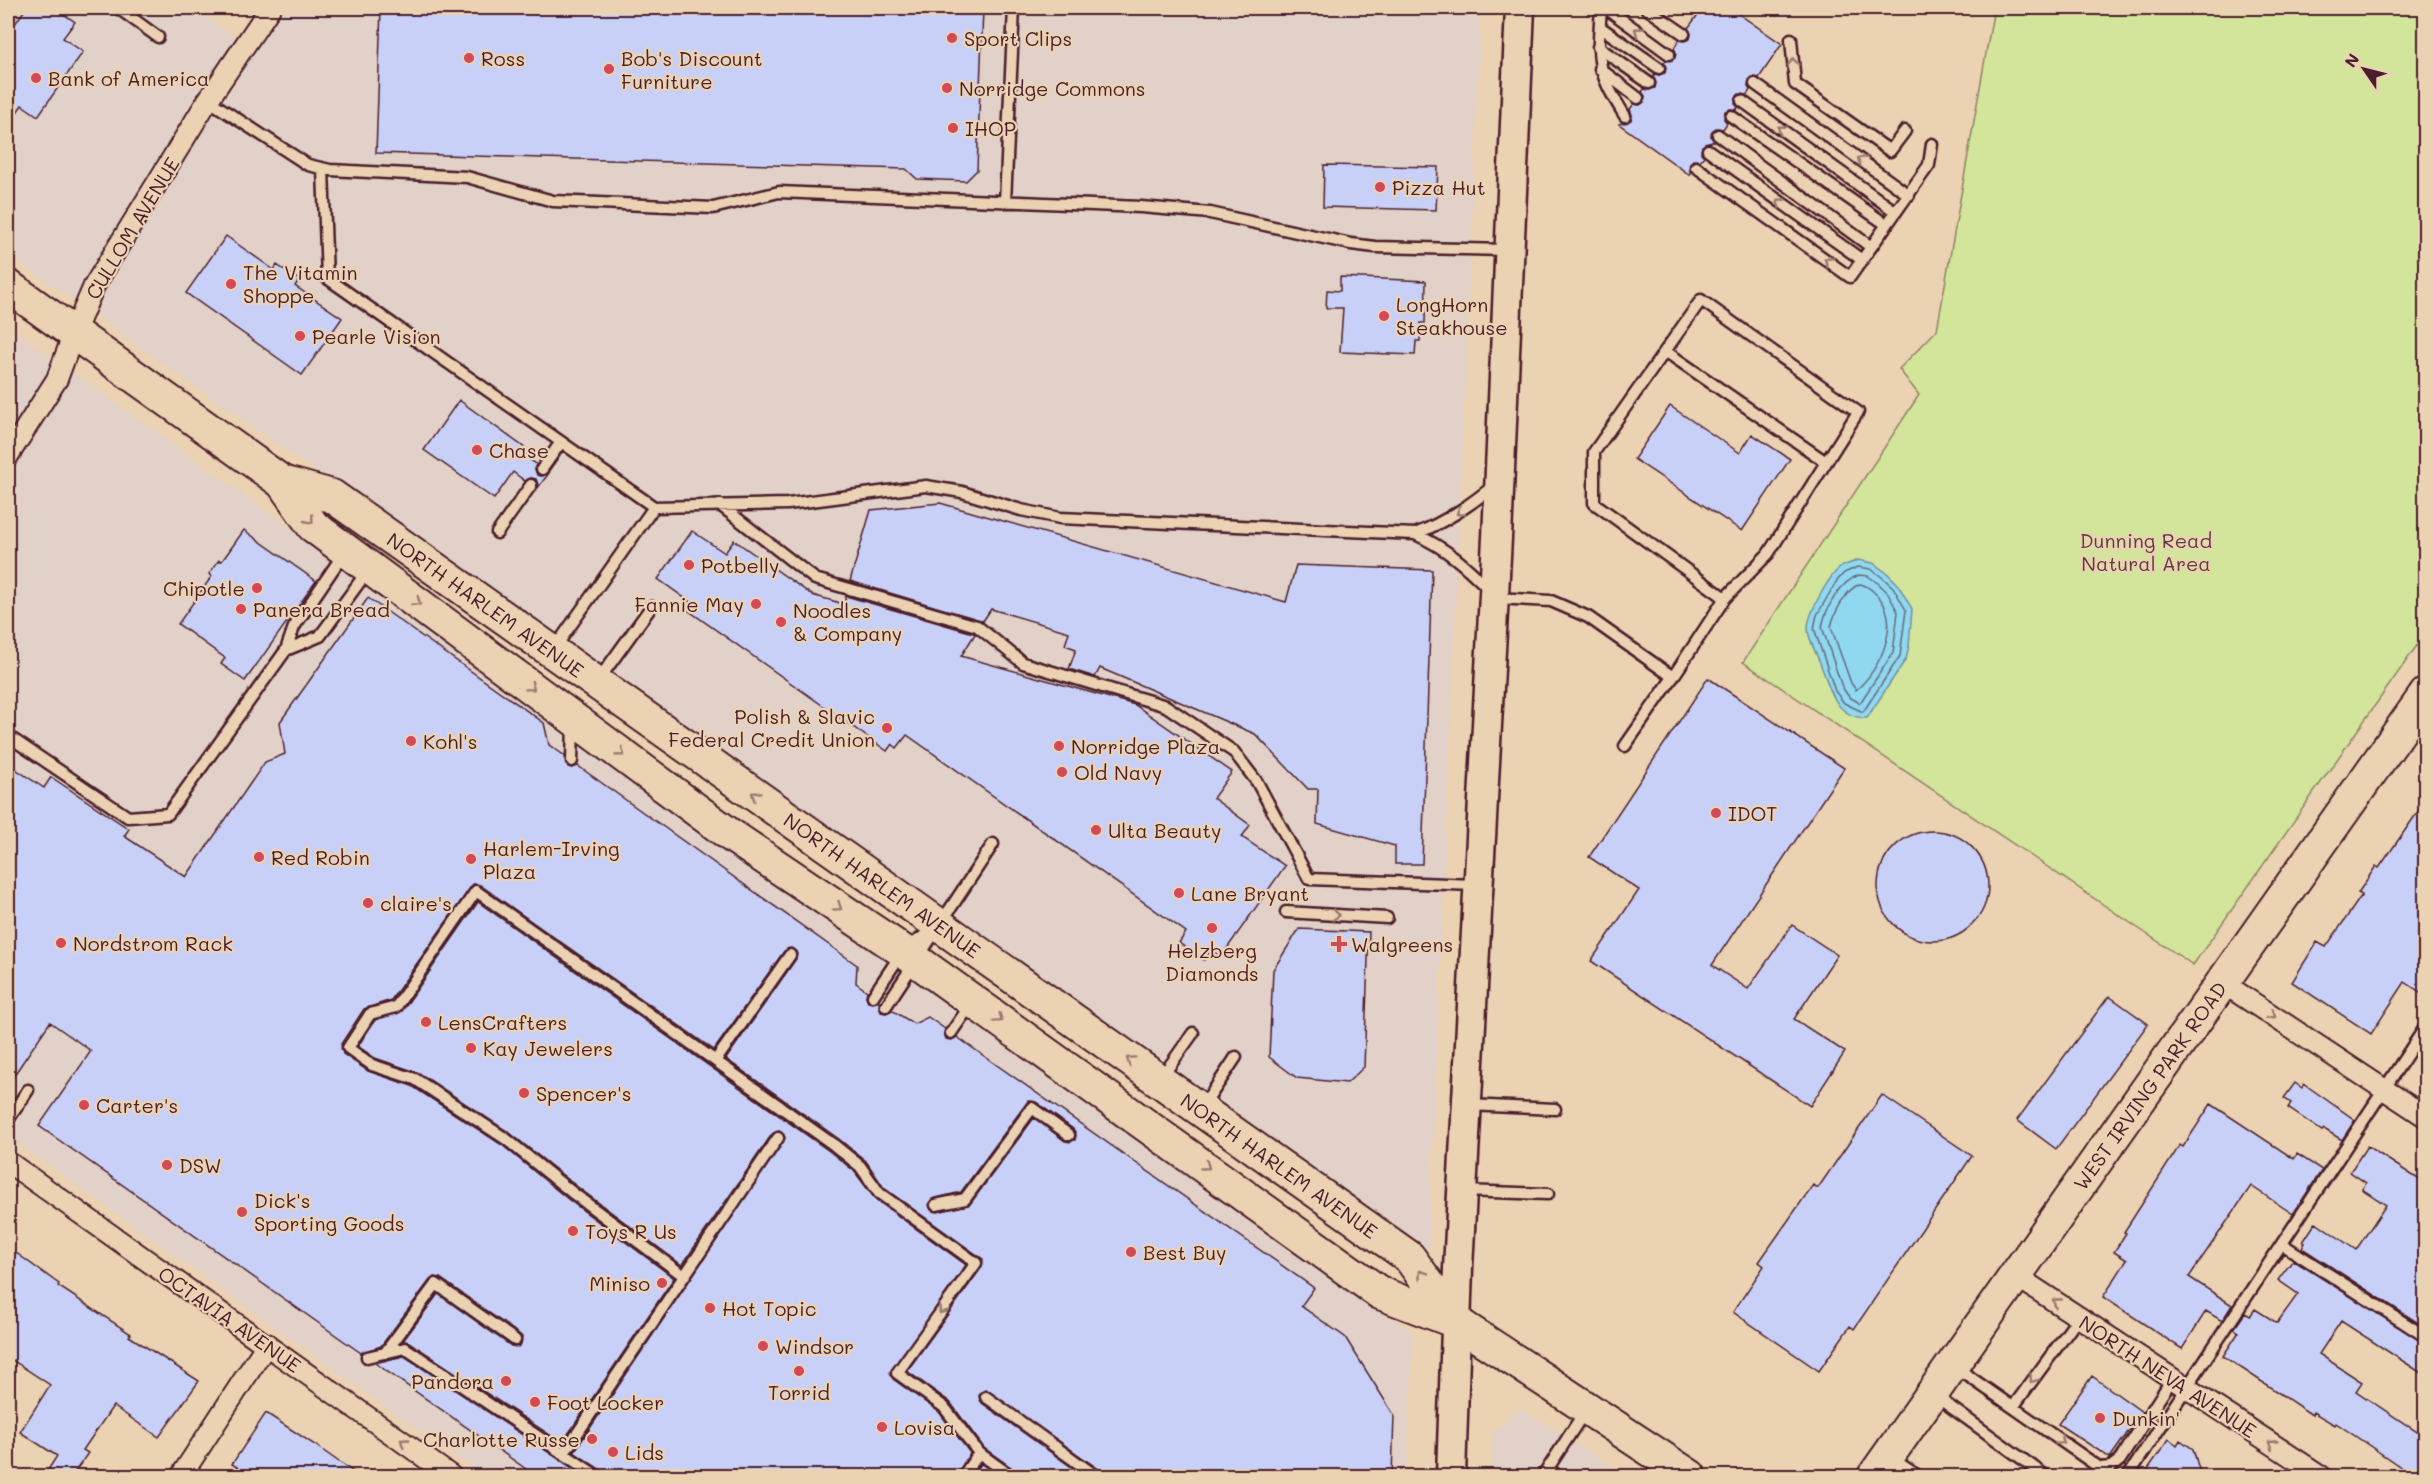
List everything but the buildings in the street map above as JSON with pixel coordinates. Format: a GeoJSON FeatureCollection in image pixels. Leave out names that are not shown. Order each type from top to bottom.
{"type":"FeatureCollection","features":[{"type":"Feature","properties":{"kind":"main road"},"geometry":{"type":"LineString","coordinates":[[1448,1469],[1500,481],[1520,8]]}},
{"type":"Feature","properties":{"kind":"main road","name":"NORTH HARLEM AVENUE"},"geometry":{"type":"LineString","coordinates":[[8,286],[282,482],[313,526],[729,834],[974,1001],[1380,1293],[1456,1322],[1690,1476]]}},
{"type":"Feature","properties":{"kind":"main road","name":"NORTH HARLEM AVENUE"},"geometry":{"type":"LineString","coordinates":[[282,482],[332,496],[1409,1257],[1456,1322]]}},
{"type":"Feature","properties":{"kind":"main road"},"geometry":{"type":"LineString","coordinates":[[574,718],[597,682]]}},
{"type":"Feature","properties":{"kind":"main road","name":"WEST IRVING PARK ROAD"},"geometry":{"type":"LineString","coordinates":[[1881,1466],[2426,694]]}},
{"type":"Feature","properties":{"kind":"street","name":"CULLOM AVENUE"},"geometry":{"type":"LineString","coordinates":[[8,456],[57,379],[94,286],[208,100],[270,8]]}},
{"type":"Feature","properties":{"kind":"street"},"geometry":{"type":"LineString","coordinates":[[2223,983],[2426,1117]]}},
{"type":"Feature","properties":{"kind":"street","name":"OCTAVIA AVENUE"},"geometry":{"type":"LineString","coordinates":[[8,1162],[451,1476]]}},
{"type":"Feature","properties":{"kind":"street","name":"NORTH NEVA AVENUE"},"geometry":{"type":"LineString","coordinates":[[2016,1276],[2320,1476]]}},
{"type":"Feature","properties":{"kind":"street"},"geometry":{"type":"LineString","coordinates":[[181,1476],[267,1344]]}},
{"type":"Feature","properties":{"kind":"lane"},"geometry":{"type":"LineString","coordinates":[[118,8],[158,37]]}},
{"type":"Feature","properties":{"kind":"lane"},"geometry":{"type":"LineString","coordinates":[[1005,202],[1014,8]]}},
{"type":"Feature","properties":{"kind":"lane"},"geometry":{"type":"LineString","coordinates":[[1601,8],[1599,68],[1607,87],[1625,116]]}},
{"type":"Feature","properties":{"kind":"lane"},"geometry":{"type":"LineString","coordinates":[[1606,8],[1669,54]]}},
{"type":"Feature","properties":{"kind":"lane"},"geometry":{"type":"LineString","coordinates":[[1646,8],[1684,34]]}},
{"type":"Feature","properties":{"kind":"lane"},"geometry":{"type":"LineString","coordinates":[[1600,27],[1659,68]]}},
{"type":"Feature","properties":{"kind":"lane"},"geometry":{"type":"LineString","coordinates":[[1791,39],[1795,84],[1890,151],[1905,131]]}},
{"type":"Feature","properties":{"kind":"lane"},"geometry":{"type":"LineString","coordinates":[[1598,47],[1649,83]]}},
{"type":"Feature","properties":{"kind":"lane"},"geometry":{"type":"LineString","coordinates":[[1599,68],[1638,98]]}},
{"type":"Feature","properties":{"kind":"lane"},"geometry":{"type":"LineString","coordinates":[[1755,84],[1909,195]]}},
{"type":"Feature","properties":{"kind":"lane"},"geometry":{"type":"LineString","coordinates":[[208,100],[308,165],[323,169],[467,177],[553,201],[713,208],[779,192],[1141,207],[1210,213],[1351,244],[1375,247],[1510,250]]}},
{"type":"Feature","properties":{"kind":"lane"},"geometry":{"type":"LineString","coordinates":[[1742,101],[1896,213]]}},
{"type":"Feature","properties":{"kind":"lane"},"geometry":{"type":"LineString","coordinates":[[1731,116],[1887,225]]}},
{"type":"Feature","properties":{"kind":"lane"},"geometry":{"type":"LineString","coordinates":[[1718,135],[1871,247]]}},
{"type":"Feature","properties":{"kind":"lane"},"geometry":{"type":"LineString","coordinates":[[1696,167],[1850,277],[1929,165],[1932,144]]}},
{"type":"Feature","properties":{"kind":"lane"},"geometry":{"type":"LineString","coordinates":[[1708,150],[1862,260]]}},
{"type":"Feature","properties":{"kind":"lane"},"geometry":{"type":"LineString","coordinates":[[323,169],[327,278],[654,507],[788,504],[926,486],[962,492],[1060,519],[1415,534],[1440,545],[1461,562],[1494,596],[1551,601],[1588,618],[1672,677]]}},
{"type":"Feature","properties":{"kind":"lane"},"geometry":{"type":"LineString","coordinates":[[1624,746],[1725,597],[1768,554],[1858,412],[1701,300],[1594,452],[1594,503],[1725,597]]}},
{"type":"Feature","properties":{"kind":"lane"},"geometry":{"type":"LineString","coordinates":[[1665,351],[1826,462]]}},
{"type":"Feature","properties":{"kind":"lane"},"geometry":{"type":"LineString","coordinates":[[542,469],[561,442]]}},
{"type":"Feature","properties":{"kind":"lane"},"geometry":{"type":"LineString","coordinates":[[1415,534],[1441,524],[1500,481]]}},
{"type":"Feature","properties":{"kind":"lane"},"geometry":{"type":"LineString","coordinates":[[497,533],[531,485]]}},
{"type":"Feature","properties":{"kind":"lane"},"geometry":{"type":"LineString","coordinates":[[720,505],[815,579],[977,627],[1023,663],[1166,706],[1234,752],[1257,782],[1309,879],[1479,885]]}},
{"type":"Feature","properties":{"kind":"lane"},"geometry":{"type":"LineString","coordinates":[[552,651],[654,507]]}},
{"type":"Feature","properties":{"kind":"lane"},"geometry":{"type":"LineString","coordinates":[[8,736],[128,817],[168,814],[286,650],[294,627],[358,559]]}},
{"type":"Feature","properties":{"kind":"lane"},"geometry":{"type":"LineString","coordinates":[[286,650],[320,636],[358,559]]}},
{"type":"Feature","properties":{"kind":"lane"},"geometry":{"type":"LineString","coordinates":[[597,682],[651,607]]}},
{"type":"Feature","properties":{"kind":"lane"},"geometry":{"type":"LineString","coordinates":[[572,761],[574,718]]}},
{"type":"Feature","properties":{"kind":"lane"},"geometry":{"type":"LineString","coordinates":[[873,996],[940,925],[993,844]]}},
{"type":"Feature","properties":{"kind":"lane"},"geometry":{"type":"LineString","coordinates":[[684,1276],[574,1194],[506,1139],[415,1080],[372,1065],[348,1048],[370,1014],[396,1007],[476,891],[834,1145],[860,1166],[879,1193],[976,1263],[897,1373],[944,1407],[979,1453],[1011,1476]]}},
{"type":"Feature","properties":{"kind":"lane"},"geometry":{"type":"LineString","coordinates":[[1286,912],[1386,918]]}},
{"type":"Feature","properties":{"kind":"lane"},"geometry":{"type":"LineString","coordinates":[[886,1006],[910,956],[940,925]]}},
{"type":"Feature","properties":{"kind":"lane"},"geometry":{"type":"LineString","coordinates":[[716,1060],[790,955]]}},
{"type":"Feature","properties":{"kind":"lane"},"geometry":{"type":"LineString","coordinates":[[951,1033],[974,1001]]}},
{"type":"Feature","properties":{"kind":"lane"},"geometry":{"type":"LineString","coordinates":[[1952,1365],[2100,1468],[2111,1467],[2120,1460],[2180,1384],[2282,1244],[2426,1026]]}},
{"type":"Feature","properties":{"kind":"lane"},"geometry":{"type":"LineString","coordinates":[[1159,1081],[1193,1033]]}},
{"type":"Feature","properties":{"kind":"lane"},"geometry":{"type":"LineString","coordinates":[[1200,1110],[1236,1057]]}},
{"type":"Feature","properties":{"kind":"lane"},"geometry":{"type":"LineString","coordinates":[[8,1120],[28,1090]]}},
{"type":"Feature","properties":{"kind":"lane"},"geometry":{"type":"LineString","coordinates":[[1467,1105],[1555,1109]]}},
{"type":"Feature","properties":{"kind":"lane"},"geometry":{"type":"LineString","coordinates":[[936,1205],[965,1199],[1032,1108],[1069,1135]]}},
{"type":"Feature","properties":{"kind":"lane"},"geometry":{"type":"LineString","coordinates":[[564,1453],[778,1138]]}},
{"type":"Feature","properties":{"kind":"lane"},"geometry":{"type":"LineString","coordinates":[[1463,1191],[1548,1194]]}},
{"type":"Feature","properties":{"kind":"lane"},"geometry":{"type":"LineString","coordinates":[[2282,1244],[2426,1337]]}},
{"type":"Feature","properties":{"kind":"lane"},"geometry":{"type":"LineString","coordinates":[[385,1353],[436,1284],[515,1340]]}},
{"type":"Feature","properties":{"kind":"lane"},"geometry":{"type":"LineString","coordinates":[[2013,1407],[2079,1317]]}},
{"type":"Feature","properties":{"kind":"lane"},"geometry":{"type":"LineString","coordinates":[[367,1357],[405,1348],[597,1476]]}},
{"type":"Feature","properties":{"kind":"lane"},"geometry":{"type":"LineString","coordinates":[[2128,1476],[2180,1384]]}},
{"type":"Feature","properties":{"kind":"lane"},"geometry":{"type":"LineString","coordinates":[[1932,1393],[2046,1476]]}},
{"type":"Feature","properties":{"kind":"lane"},"geometry":{"type":"LineString","coordinates":[[986,1397],[1096,1476]]}},
{"type":"Feature","properties":{"kind":"lane"},"geometry":{"type":"LineString","coordinates":[[1558,1476],[1545,1473],[1587,1409]]}},
{"type":"Feature","properties":{"kind":"lane"},"geometry":{"type":"LineString","coordinates":[[963,1476],[979,1453]]}},
{"type":"Feature","properties":{"kind":"lane"},"geometry":{"type":"LineString","coordinates":[[1881,1466],[1918,1476]]}},
{"type":"Feature","properties":{"kind":"shaded area","name":"Norridge Commons"},"geometry":{"type":"Polygon","coordinates":[[[8,8],[192,8],[254,49],[282,8],[1481,8],[1428,1256],[8,254],[8,8]]]}},
{"type":"Feature","properties":{"kind":"shaded area","name":"Harlem-Irving Plaza"},"geometry":{"type":"Polygon","coordinates":[[[8,326],[1413,1333],[1407,1476],[483,1476],[8,1136],[8,326]]]}},
{"type":"Feature","properties":{"kind":"shaded area"},"geometry":{"type":"Polygon","coordinates":[[[1521,1409],[1626,1476],[1491,1476],[1492,1434],[1521,1409]]]}},
{"type":"Feature","properties":{"kind":"green space","name":"Dunning Read Natural Area"},"geometry":{"type":"Polygon","coordinates":[[[1994,8],[2425,8],[2425,634],[2193,965],[1743,662],[1919,395],[1899,369],[1937,330],[1994,8]]]}},
{"type":"Feature","properties":{"kind":"water"},"geometry":{"type":"Polygon","coordinates":[[[1858,560],[1873,563],[1887,573],[1897,583],[1912,609],[1906,659],[1867,718],[1847,713],[1835,700],[1808,632],[1815,605],[1825,586],[1841,567],[1858,560]]]}},
{"type":"Feature","properties":{"kind":"place","name":"Sport Clips"},"geometry":{"type":"Point","coordinates":[952,38]}},
{"type":"Feature","properties":{"kind":"place","name":"Ross"},"geometry":{"type":"Point","coordinates":[469,58]}},
{"type":"Feature","properties":{"kind":"place","name":"Bob's Discount Furniture"},"geometry":{"type":"Point","coordinates":[609,69]}},
{"type":"Feature","properties":{"kind":"place","name":"Bank of America"},"geometry":{"type":"Point","coordinates":[36,78]}},
{"type":"Feature","properties":{"kind":"place","name":"Norridge Commons"},"geometry":{"type":"Point","coordinates":[947,88]}},
{"type":"Feature","properties":{"kind":"place","name":"IHOP"},"geometry":{"type":"Point","coordinates":[953,128]}},
{"type":"Feature","properties":{"kind":"place","name":"Pizza Hut"},"geometry":{"type":"Point","coordinates":[1380,187]}},
{"type":"Feature","properties":{"kind":"place","name":"The Vitamin Shoppe"},"geometry":{"type":"Point","coordinates":[231,284]}},
{"type":"Feature","properties":{"kind":"place","name":"LongHorn Steakhouse"},"geometry":{"type":"Point","coordinates":[1384,316]}},
{"type":"Feature","properties":{"kind":"place","name":"Pearle Vision"},"geometry":{"type":"Point","coordinates":[300,336]}},
{"type":"Feature","properties":{"kind":"place","name":"Chase"},"geometry":{"type":"Point","coordinates":[477,450]}},
{"type":"Feature","properties":{"kind":"place","name":"Potbelly"},"geometry":{"type":"Point","coordinates":[689,565]}},
{"type":"Feature","properties":{"kind":"place","name":"Chipotle"},"geometry":{"type":"Point","coordinates":[257,588]}},
{"type":"Feature","properties":{"kind":"place","name":"Fannie May"},"geometry":{"type":"Point","coordinates":[756,604]}},
{"type":"Feature","properties":{"kind":"place","name":"Panera Bread"},"geometry":{"type":"Point","coordinates":[241,609]}},
{"type":"Feature","properties":{"kind":"place","name":"Noodles & Company"},"geometry":{"type":"Point","coordinates":[781,622]}},
{"type":"Feature","properties":{"kind":"place","name":"Polish & Slavic Federal Credit Union"},"geometry":{"type":"Point","coordinates":[887,728]}},
{"type":"Feature","properties":{"kind":"place","name":"Kohl's"},"geometry":{"type":"Point","coordinates":[411,741]}},
{"type":"Feature","properties":{"kind":"place","name":"Norridge Plaza"},"geometry":{"type":"Point","coordinates":[1059,746]}},
{"type":"Feature","properties":{"kind":"place","name":"Old Navy"},"geometry":{"type":"Point","coordinates":[1062,772]}},
{"type":"Feature","properties":{"kind":"place","name":"IDOT"},"geometry":{"type":"Point","coordinates":[1716,813]}},
{"type":"Feature","properties":{"kind":"place","name":"Ulta Beauty"},"geometry":{"type":"Point","coordinates":[1096,830]}},
{"type":"Feature","properties":{"kind":"place","name":"Red Robin"},"geometry":{"type":"Point","coordinates":[259,857]}},
{"type":"Feature","properties":{"kind":"place","name":"Harlem-Irving Plaza"},"geometry":{"type":"Point","coordinates":[471,859]}},
{"type":"Feature","properties":{"kind":"place","name":"Lane Bryant"},"geometry":{"type":"Point","coordinates":[1179,893]}},
{"type":"Feature","properties":{"kind":"place","name":"claire's"},"geometry":{"type":"Point","coordinates":[368,903]}},
{"type":"Feature","properties":{"kind":"place","name":"Helzberg Diamonds"},"geometry":{"type":"Point","coordinates":[1212,928]}},
{"type":"Feature","properties":{"kind":"place","name":"Nordstrom Rack"},"geometry":{"type":"Point","coordinates":[61,943]}},
{"type":"Feature","properties":{"kind":"place","name":"Walgreens"},"geometry":{"type":"Point","coordinates":[1339,944]}},
{"type":"Feature","properties":{"kind":"place","name":"LensCrafters"},"geometry":{"type":"Point","coordinates":[426,1022]}},
{"type":"Feature","properties":{"kind":"place","name":"Kay Jewelers"},"geometry":{"type":"Point","coordinates":[471,1048]}},
{"type":"Feature","properties":{"kind":"place","name":"Spencer's"},"geometry":{"type":"Point","coordinates":[524,1093]}},
{"type":"Feature","properties":{"kind":"place","name":"Carter's"},"geometry":{"type":"Point","coordinates":[84,1105]}},
{"type":"Feature","properties":{"kind":"place","name":"DSW"},"geometry":{"type":"Point","coordinates":[167,1165]}},
{"type":"Feature","properties":{"kind":"place","name":"Dick's Sporting Goods"},"geometry":{"type":"Point","coordinates":[242,1212]}},
{"type":"Feature","properties":{"kind":"place","name":"Toys R Us"},"geometry":{"type":"Point","coordinates":[573,1231]}},
{"type":"Feature","properties":{"kind":"place","name":"Best Buy"},"geometry":{"type":"Point","coordinates":[1131,1252]}},
{"type":"Feature","properties":{"kind":"place","name":"Miniso"},"geometry":{"type":"Point","coordinates":[662,1283]}},
{"type":"Feature","properties":{"kind":"place","name":"Hot Topic"},"geometry":{"type":"Point","coordinates":[710,1308]}},
{"type":"Feature","properties":{"kind":"place","name":"Windsor"},"geometry":{"type":"Point","coordinates":[763,1346]}},
{"type":"Feature","properties":{"kind":"place","name":"Torrid"},"geometry":{"type":"Point","coordinates":[799,1371]}},
{"type":"Feature","properties":{"kind":"place","name":"Pandora"},"geometry":{"type":"Point","coordinates":[506,1381]}},
{"type":"Feature","properties":{"kind":"place","name":"Foot Locker"},"geometry":{"type":"Point","coordinates":[535,1402]}},
{"type":"Feature","properties":{"kind":"place","name":"Dunkin'"},"geometry":{"type":"Point","coordinates":[2100,1418]}},
{"type":"Feature","properties":{"kind":"place","name":"Lovisa"},"geometry":{"type":"Point","coordinates":[882,1427]}},
{"type":"Feature","properties":{"kind":"place","name":"Charlotte Russe"},"geometry":{"type":"Point","coordinates":[592,1439]}},
{"type":"Feature","properties":{"kind":"place","name":"Lids"},"geometry":{"type":"Point","coordinates":[613,1452]}}]}
